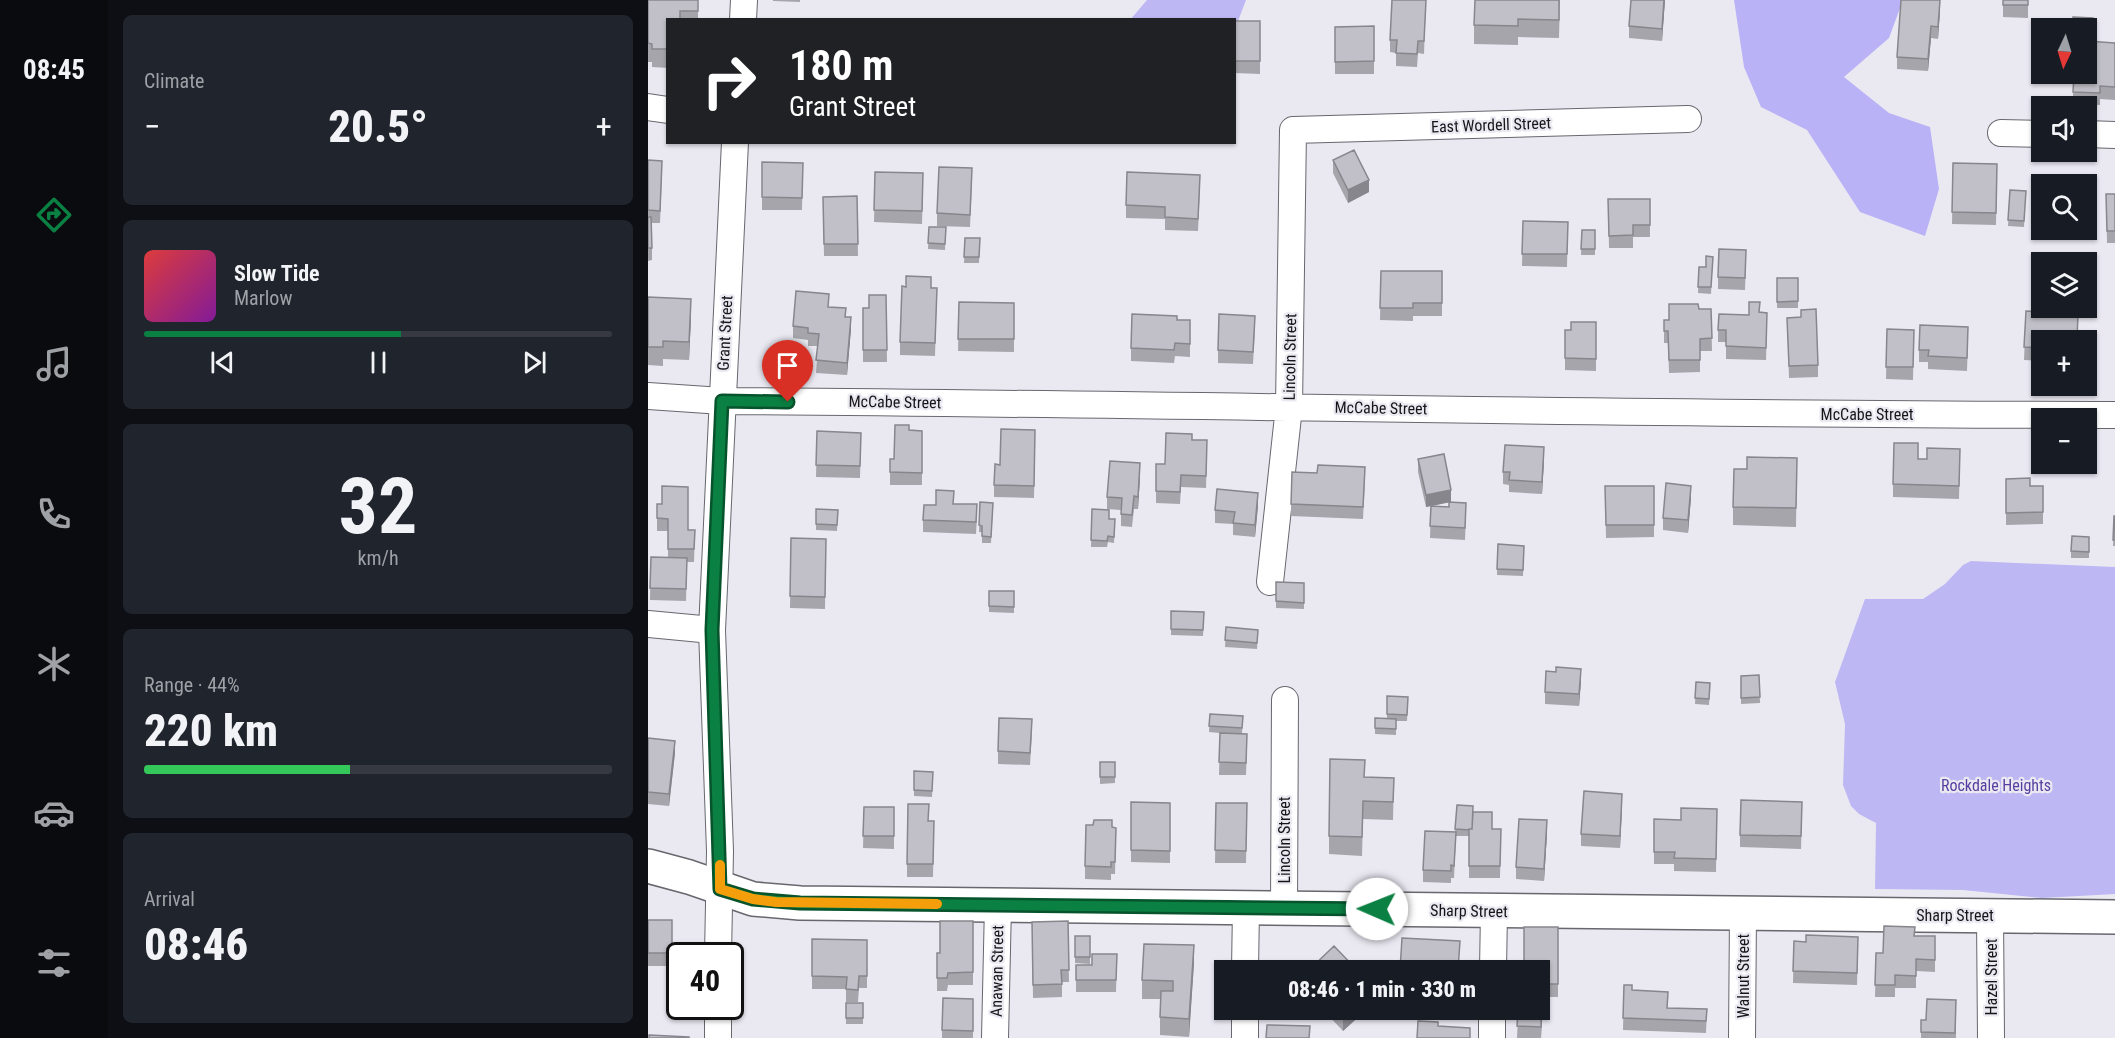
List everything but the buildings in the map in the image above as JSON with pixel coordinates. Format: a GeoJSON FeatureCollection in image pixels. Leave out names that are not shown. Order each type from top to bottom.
{"type":"FeatureCollection","features":[{"type":"Feature","properties":{"kind":"street"},"geometry":{"type":"LineString","coordinates":[[742,18],[744,0]]}},
{"type":"Feature","properties":{"kind":"street"},"geometry":{"type":"LineString","coordinates":[[648,107],[666,110]]}},
{"type":"Feature","properties":{"kind":"street","name":"East Wordell Street"},"geometry":{"type":"LineString","coordinates":[[1293,130],[1688,119]]}},
{"type":"Feature","properties":{"kind":"street","name":"Lincoln Street"},"geometry":{"type":"LineString","coordinates":[[1270,582],[1289,406],[1293,130]]}},
{"type":"Feature","properties":{"kind":"street"},"geometry":{"type":"LineString","coordinates":[[2001,133],[2031,134]]}},
{"type":"Feature","properties":{"kind":"street"},"geometry":{"type":"LineString","coordinates":[[2097,134],[2115,135]]}},
{"type":"Feature","properties":{"kind":"street","name":"Grant Street"},"geometry":{"type":"LineString","coordinates":[[718,942],[720,889],[712,630],[735,144]]}},
{"type":"Feature","properties":{"kind":"street","name":"McCabe Street"},"geometry":{"type":"LineString","coordinates":[[648,396],[722,401],[1289,406],[1730,414],[2115,415]]}},
{"type":"Feature","properties":{"kind":"street"},"geometry":{"type":"LineString","coordinates":[[648,624],[712,630]]}},
{"type":"Feature","properties":{"kind":"street","name":"Lincoln Street"},"geometry":{"type":"LineString","coordinates":[[1284,908],[1285,700]]}},
{"type":"Feature","properties":{"kind":"street","name":"Sharp Street"},"geometry":{"type":"LineString","coordinates":[[648,866],[753,899],[776,902],[2115,917]]}},
{"type":"Feature","properties":{"kind":"street","name":"Anawan Street"},"geometry":{"type":"LineString","coordinates":[[995,1038],[998,905]]}},
{"type":"Feature","properties":{"kind":"street"},"geometry":{"type":"LineString","coordinates":[[1245,960],[1246,908]]}},
{"type":"Feature","properties":{"kind":"street"},"geometry":{"type":"LineString","coordinates":[[1493,960],[1494,911]]}},
{"type":"Feature","properties":{"kind":"street","name":"Walnut Street"},"geometry":{"type":"LineString","coordinates":[[1742,1038],[1743,914]]}},
{"type":"Feature","properties":{"kind":"street","name":"Hazel Street"},"geometry":{"type":"LineString","coordinates":[[1990,916],[1991,1038]]}},
{"type":"Feature","properties":{"kind":"street"},"geometry":{"type":"LineString","coordinates":[[718,1020],[718,1038]]}},
{"type":"Feature","properties":{"kind":"street"},"geometry":{"type":"LineString","coordinates":[[1245,1020],[1245,1038]]}},
{"type":"Feature","properties":{"kind":"street"},"geometry":{"type":"LineString","coordinates":[[1492,1020],[1492,1038]]}},
{"type":"Feature","properties":{"kind":"green space"},"geometry":{"type":"Polygon","coordinates":[[[1147,0],[1246,0],[1236,26],[1236,18],[1132,18],[1147,0]]]}},
{"type":"Feature","properties":{"kind":"green space","name":"Rockdale Heights"},"geometry":{"type":"Polygon","coordinates":[[[1971,561],[2115,567],[2115,894],[2042,898],[1963,890],[1875,889],[1876,823],[1859,814],[1851,806],[1843,785],[1845,724],[1835,682],[1865,599],[1923,599],[1945,584],[1963,565],[1971,561]]]}},
{"type":"Feature","properties":{"kind":"shaded area"},"geometry":{"type":"Polygon","coordinates":[[[1734,0],[1903,0],[1889,38],[1844,77],[1889,113],[1930,127],[1939,189],[1925,236],[1860,212],[1807,130],[1761,107],[1744,67],[1734,0]]]}},
{"type":"Feature","properties":{"kind":"slow traffic"},"geometry":{"type":"LineString","coordinates":[[720,865],[720,889],[753,899],[800,903],[937,904]]}},
{"type":"Feature","properties":{"kind":"route"},"geometry":{"type":"LineString","coordinates":[[788,402],[722,401],[712,630],[720,889],[753,899],[800,903],[1377,909]]}}]}
